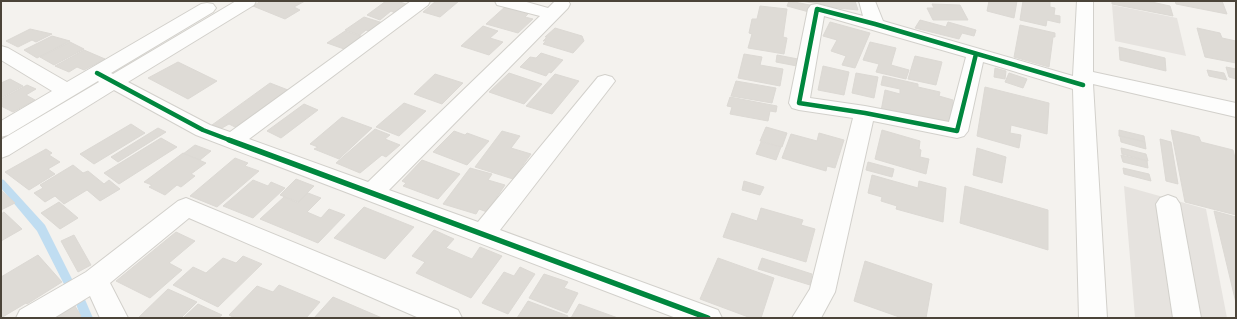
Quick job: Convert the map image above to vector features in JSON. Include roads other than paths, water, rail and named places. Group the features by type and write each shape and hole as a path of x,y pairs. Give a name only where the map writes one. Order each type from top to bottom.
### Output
{"street":[{"path":"1,150 219,1"},
{"path":"1,130 67,91 106,78 248,1"},
{"path":"232,141 422,1"},
{"path":"372,193 557,9 503,1"},
{"path":"867,1 875,24"},
{"path":"1085,1 1083,80 1093,318"},
{"path":"976,54 957,130 865,113 799,103 817,9 875,24 976,54 1083,80 1236,110"},
{"path":"1,52 67,91"},
{"path":"106,78 203,130 708,318"},
{"path":"482,234 605,81"},
{"path":"806,318 822,292 865,113"},
{"path":"1168,204 1187,318"},
{"path":"30,318 95,280 186,207 448,318"},
{"path":"95,280 114,318"}],"waterway":[{"path":"1,182 41,228 70,285"},
{"path":"79,298 87,318"}]}
